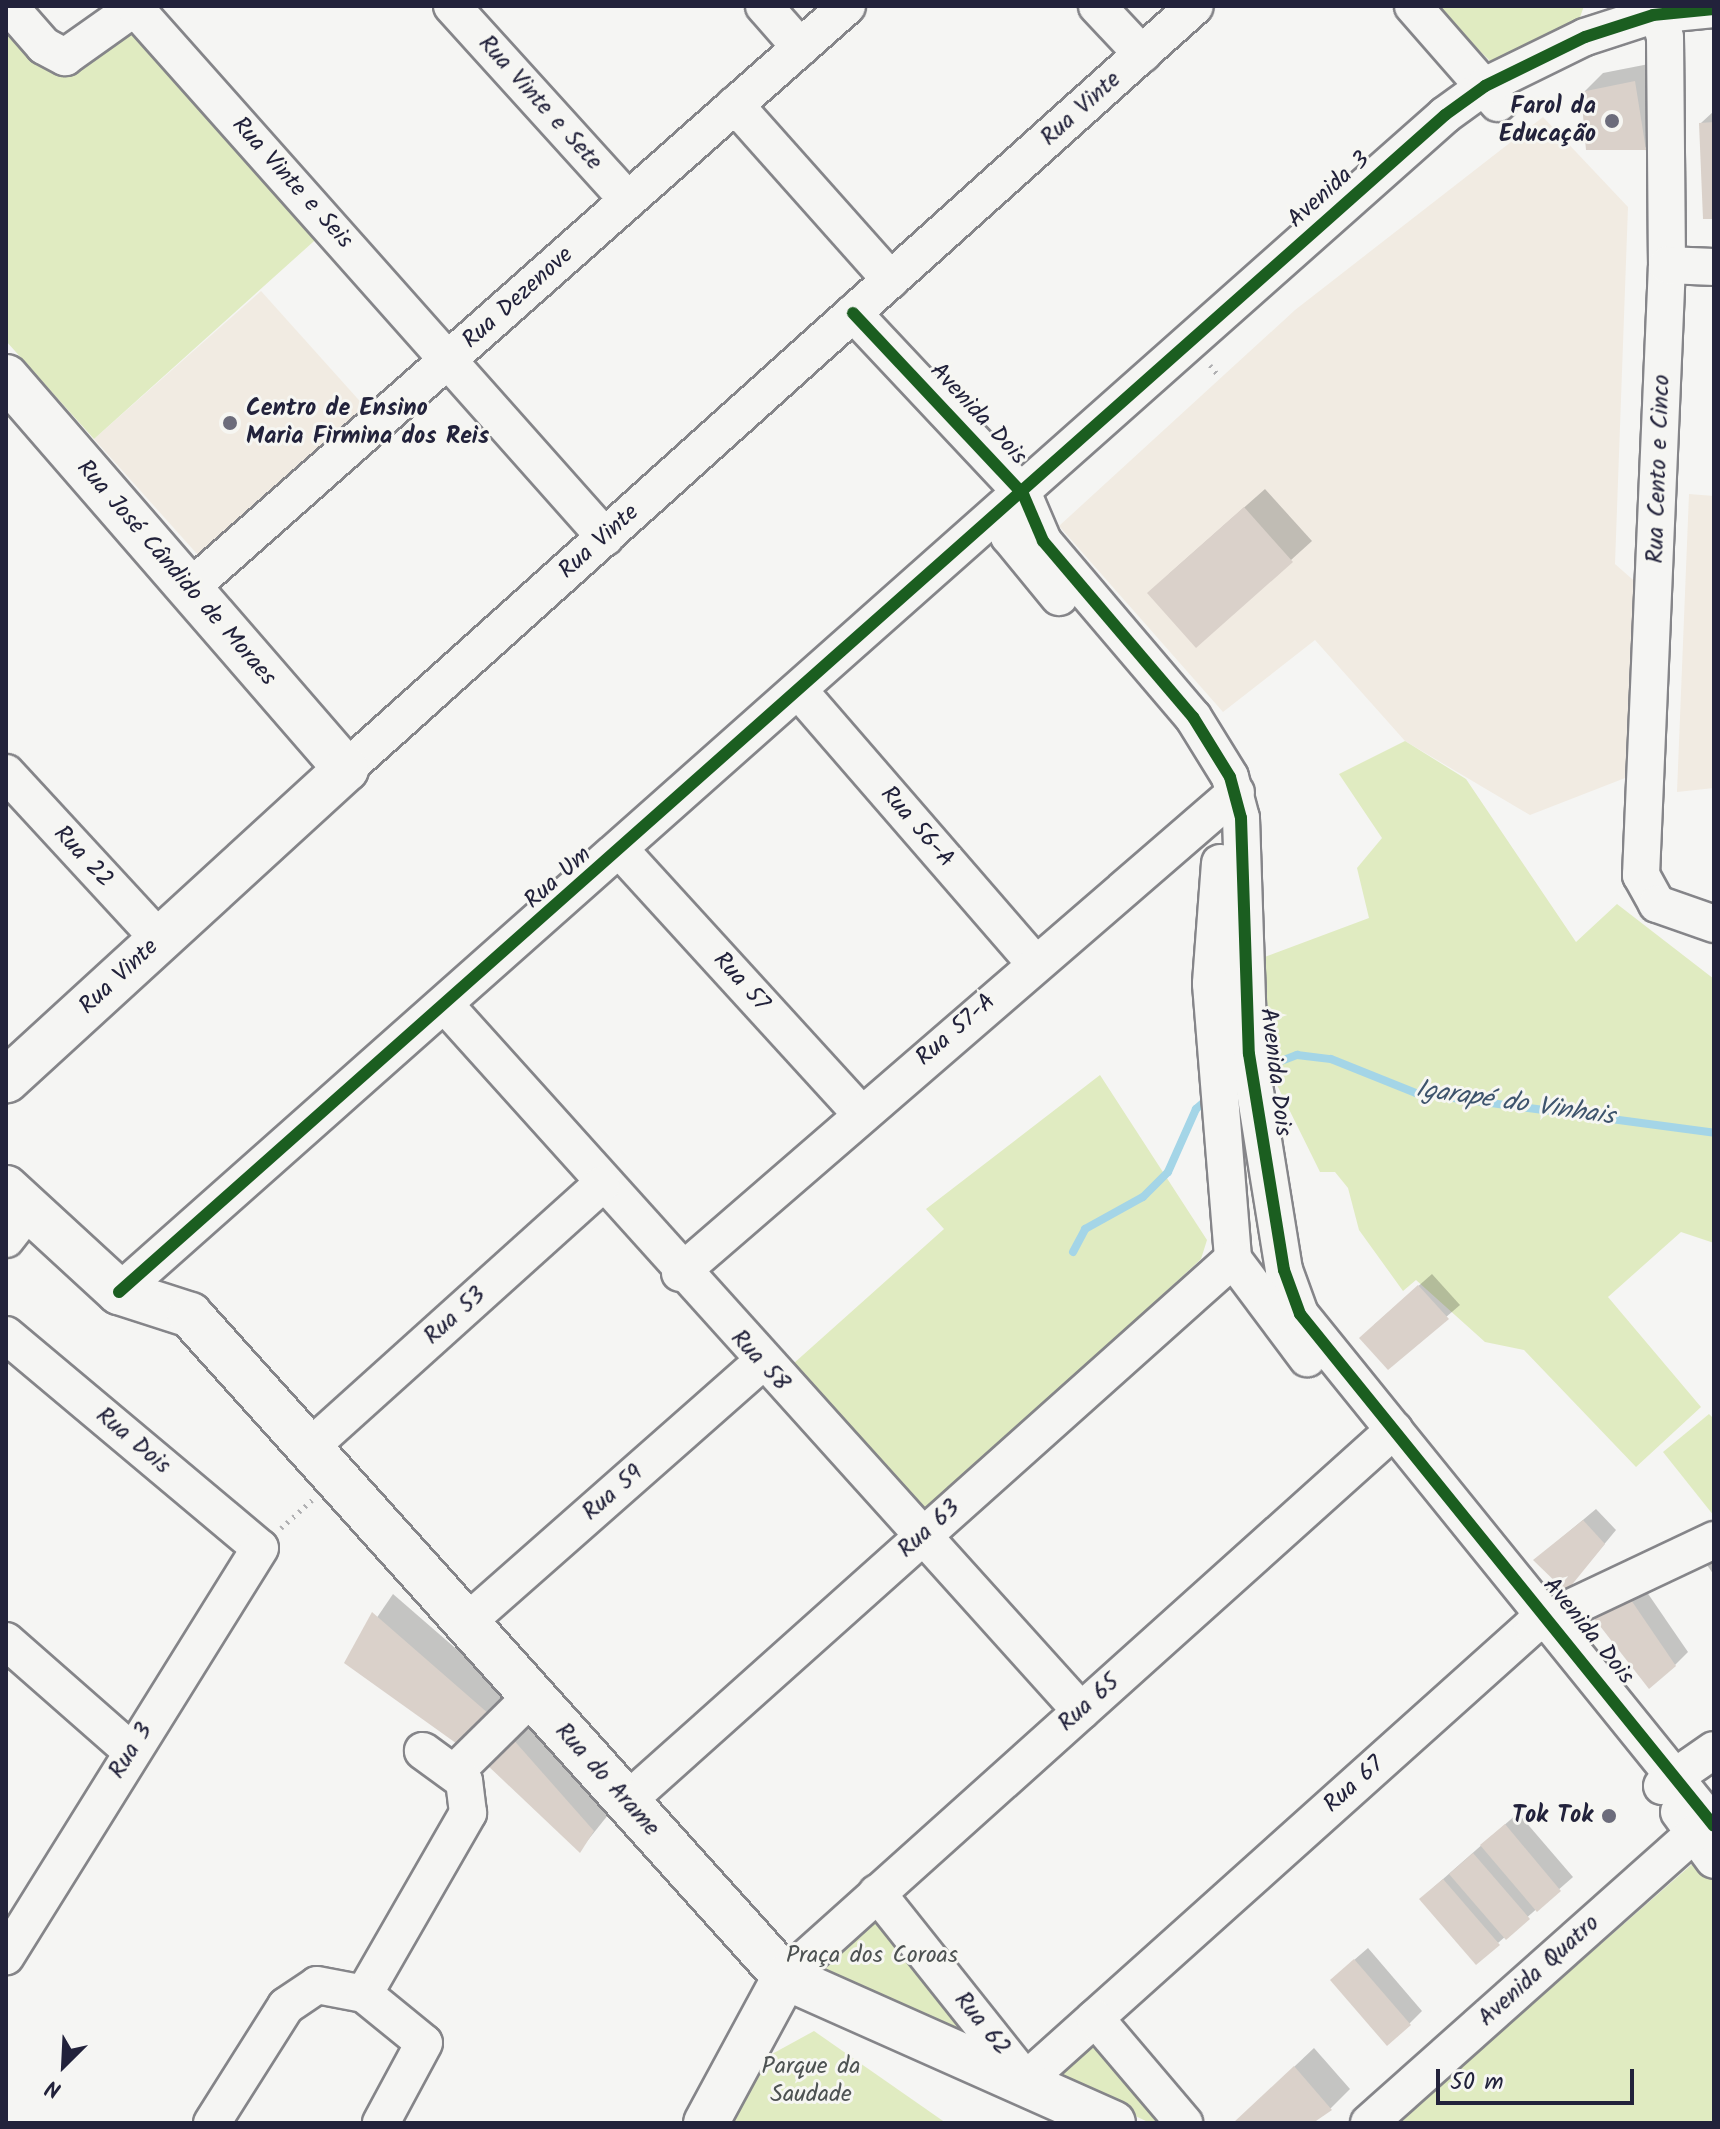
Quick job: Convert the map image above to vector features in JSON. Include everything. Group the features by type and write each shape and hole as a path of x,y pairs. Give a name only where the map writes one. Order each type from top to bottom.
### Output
{"main road":[{"name":"Rua José Cândido de Moraes","path":"6,377 346,769"},
{"name":"Rua Vinte","path":"6,1081 346,769"},
{"path":"14,1212 134,1280"},
{"name":"Rua do Arame","path":"134,1280 190,1315 785,1977 1026,2080 1113,2123"},
{"path":"706,2123 785,1977"}],"street":[{"path":"9,6 44,46 65,57 136,7"},
{"name":"Rua Vinte e Sete","path":"452,6 628,200"},
{"path":"764,6 800,47"},
{"name":"Rua Dezenove","path":"189,589 847,6"},
{"path":"1097,6 1142,54"},
{"name":"Rua Vinte","path":"346,769 1195,6"},
{"path":"1413,6 1491,94"},
{"name":"Rua Vinte e Seis","path":"136,7 450,358 605,537"},
{"name":"Avenida 3","path":"1025,503 1491,94 1592,33 1714,9"},
{"name":"Avenida 3","path":"1661,19 1714,28"},
{"name":"Rua Cento e Cinco","path":"1661,19 1667,265 1641,875 1650,897 1670,912 1714,924"},
{"path":"735,105 891,280"},
{"path":"1667,265 1714,267"},
{"name":"Avenida Dois","path":"853,313 1025,503 1007,530 1014,544 1179,734 1228,796 1232,1057 1220,1110 1233,1259 1257,1299 1386,1437 1670,1781 1708,1835"},
{"name":"Rua Um","path":"134,1280 800,692 1025,503"},
{"name":"Rua 56-A","path":"800,692 1034,962"},
{"name":"Rua 22","path":"6,773 160,940"},
{"name":"Rua 57-A","path":"680,1273 1228,796"},
{"name":"Rua 57","path":"621,851 861,1114"},
{"name":"Rua 58","path":"446,1006 761,1363 1081,1711"},
{"name":"Avenida Dois","path":"1232,1057 1256,1107 1293,1301 1386,1437"},
{"name":"Rua 53","path":"322,1463 601,1185"},
{"name":"Rua 63","path":"627,1801 1233,1259"},
{"name":"Rua Dois","path":"6,1335 260,1548"},
{"name":"Rua 59","path":"466,1623 761,1363"},
{"name":"Rua 65","path":"785,1977 1386,1437"},
{"name":"Rua 67","path":"1026,2080 1540,1622 1714,1540"},
{"name":"Rua 3","path":"6,1956 260,1548"},
{"path":"6,1641 131,1751"},
{"path":"456,1771 532,1696"},
{"path":"1670,1781 1714,1750"},
{"path":"364,1994 468,1813 469,1791 456,1771 423,1751"},
{"name":"Avenida Quatro","path":"1369,2123 1708,1835"},
{"name":"Rua 62","path":"877,1893 1026,2080"},
{"path":"212,2123 294,1997 317,1985 364,1994 424,2043 381,2123"},
{"path":"1095,2018 1184,2123"}],"path":[{"path":"260,1548 322,1463"}],"shaded area":[{"path":"1543,117 1628,207 1615,564 1640,586 1638,773 1530,815 1405,741 1315,640 1223,712 1059,526 1295,310"},
{"name":"Centro de Ensino Maria Firmina dos Reis","path":"261,291 366,408 198,555 94,439"},
{"path":"1689,494 1714,496 1714,788 1677,792"}],"green space":[{"path":"1434,6 1584,6 1579,20 1493,64"},
{"path":"6,20 62,71 82,70 135,23 323,233 94,439 6,341"},
{"path":"1405,741 1466,779 1576,942 1617,904 1714,979 1714,1243 1681,1232 1608,1297 1701,1407 1636,1467 1524,1350 1485,1342 1416,1280 1403,1291 1359,1230 1348,1188 1335,1172 1320,1172 1277,1085 1262,958 1369,918 1357,868 1382,838 1339,774"},
{"path":"1100,1075 1207,1240 1201,1259 931,1509 909,1507 784,1372 944,1229 926,1209"},
{"path":"1709,1414 1714,1419 1714,1516 1663,1452"},
{"path":"1707,1851 1714,1861 1714,2123 1397,2123"},
{"name":"Praça dos Coroas","path":"878,1905 984,2042 808,1966"},
{"name":"Parque da Saudade","path":"814,2031 946,2123 728,2123 772,2054"},
{"path":"1098,2036 1176,2123 1150,2123 1050,2075"}],"building":[{"name":"Farol da Educação","path":"1635,81 1646,150 1586,150 1581,92"},
{"path":"1714,122 1714,219 1703,219 1699,123"},
{"path":"1244,507 1293,562 1196,648 1147,593"},
{"path":"1418,1285 1449,1319 1388,1370 1359,1338"},
{"path":"1583,1520 1605,1544 1566,1592 1533,1560"},
{"path":"1629,1597 1676,1666 1649,1689 1593,1617"},
{"path":"372,1612 489,1714 460,1746 344,1663"},
{"path":"511,1737 594,1831 580,1853 485,1763"},
{"path":"1505,1824 1561,1891 1537,1912 1480,1845"},
{"path":"1473,1853 1530,1919 1506,1940 1449,1874"},
{"path":"1443,1879 1500,1945 1476,1965 1419,1899"},
{"path":"1354,1959 1411,2025 1387,2046 1330,1980"},
{"path":"1294,2066 1332,2110 1313,2123 1233,2123"}],"waterway":[{"name":"Igarapé do Vinhais","path":"1260,1069 1297,1055 1331,1059 1416,1093 1714,1133"},
{"name":"Igarapé do Vinhais","path":"1073,1252 1085,1229 1143,1197 1168,1172 1196,1109 1210,1097"}],"cycle path":[{"path":"119,1292 1445,115 1485,86 1585,37 1653,15 1714,9"},
{"path":"853,313 1023,494 1043,541 1193,717 1230,777 1241,818 1249,1054 1284,1270 1300,1314 1714,1826"}],"place":[{"name":"Farol da Educação","path":"1612,121"},
{"name":"Centro de Ensino Maria Firmina dos Reis","path":"230,423"},
{"name":"Tok Tok","path":"1609,1816"}]}
